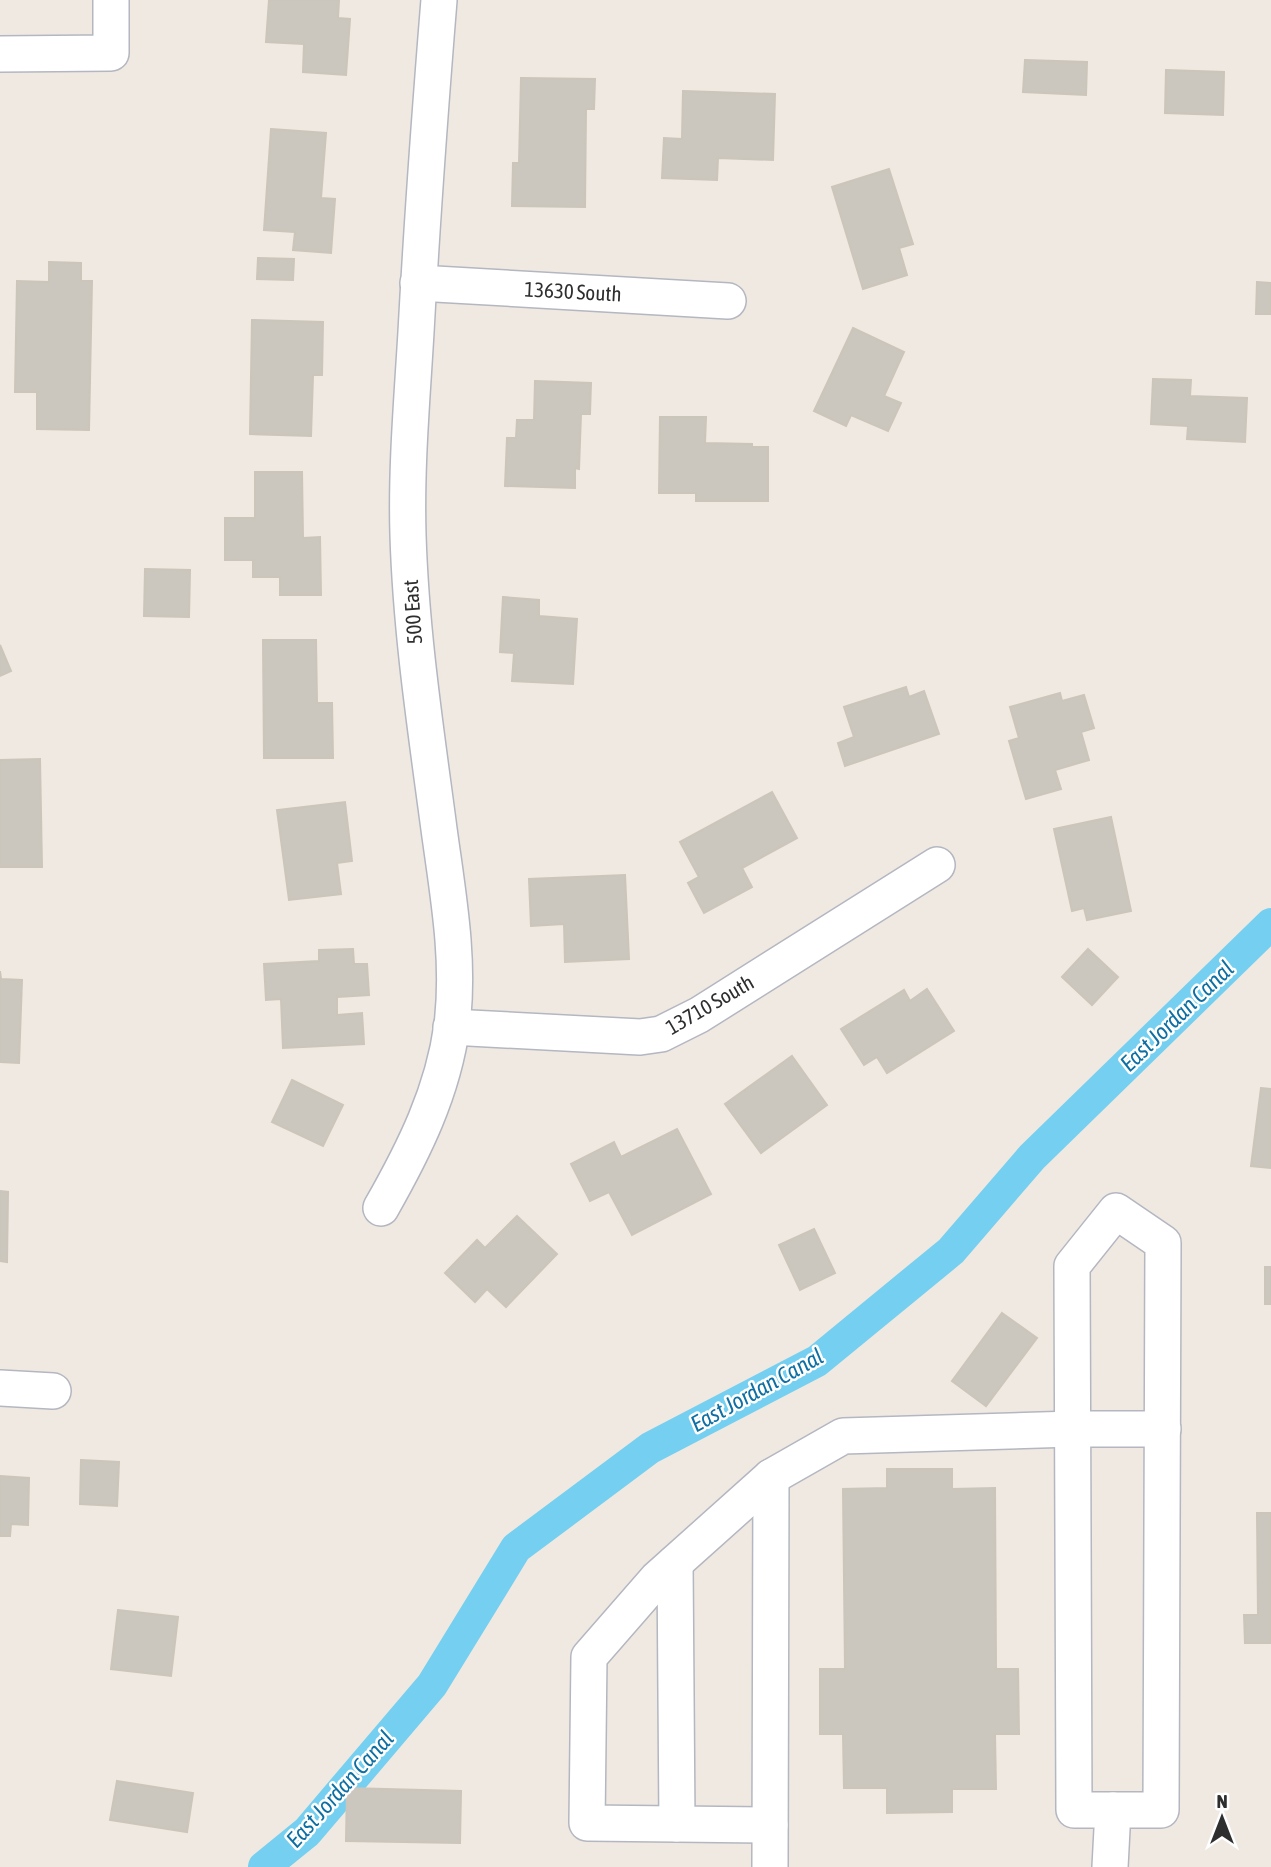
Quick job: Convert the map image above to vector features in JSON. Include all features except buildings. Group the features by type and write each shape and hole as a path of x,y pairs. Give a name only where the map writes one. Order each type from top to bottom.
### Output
{"street":[{"path":"0,54 111,53 111,0"},
{"name":"500 East","path":"381,1208 416,1144 439,1084 452,1027 456,974 455,948 417,661 411,597 408,471 418,283 439,0"},
{"name":"13630 South","path":"418,283 728,301"},
{"name":"13710 South","path":"452,1027 620,1037 661,1034 699,1016 937,866"},
{"path":"1116,1211 1163,1243 1161,1810 1073,1810 1073,1429 1072,1266 1116,1211"},
{"path":"0,1388 52,1391"},
{"path":"770,1825 587,1823 589,1657 657,1580 771,1477 843,1436 1163,1429"},
{"path":"770,1867 771,1477"},
{"path":"675,1563 677,1824"},
{"path":"1110,1867 1113,1810"}],"waterway":[{"name":"East Jordan Canal","path":"264,1867 307,1832 432,1685 516,1548 650,1448 817,1361 951,1251 1032,1157 1271,924"}]}
